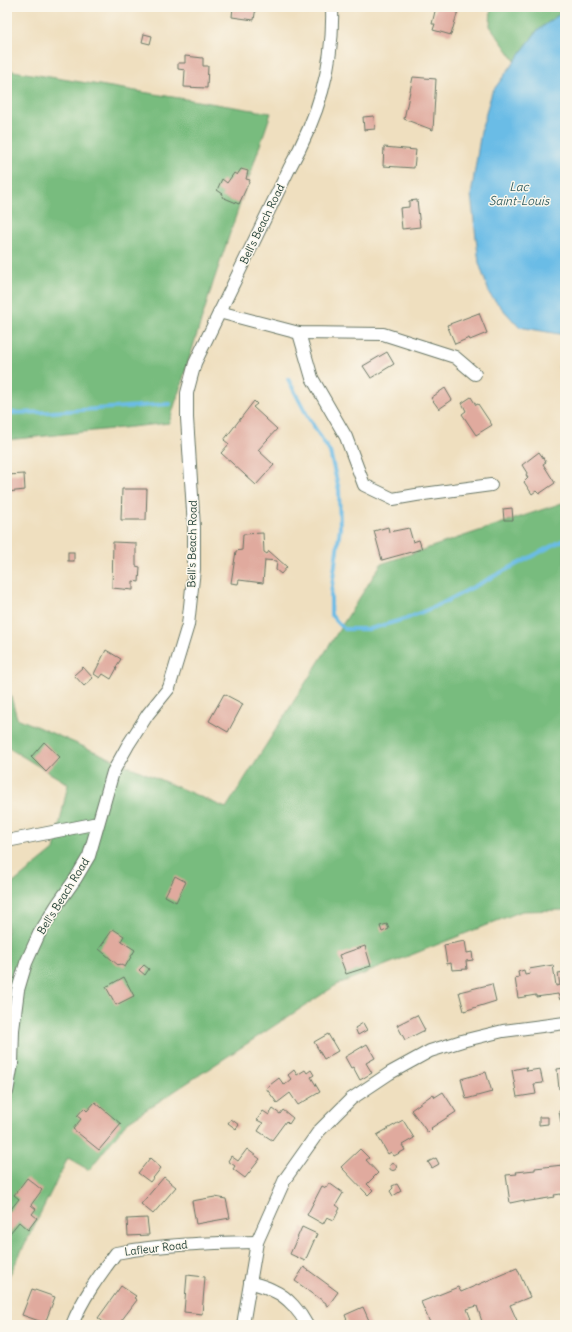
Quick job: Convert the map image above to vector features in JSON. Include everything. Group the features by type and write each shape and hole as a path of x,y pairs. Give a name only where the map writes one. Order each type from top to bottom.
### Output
{"street":[{"name":"Bell's Beach Road","path":"7,1092 12,1064 13,1030 18,990 26,963 39,934 89,856 113,772 148,714 169,688 188,625 194,569 194,527 187,418 187,393 195,363 316,114 328,70 332,7"},
{"path":"219,312 299,333 383,334 455,357 475,374"},
{"path":"299,333 312,378 346,437 364,485 393,499 491,485"},
{"path":"7,841 98,823"},
{"path":"243,1325 257,1242 285,1179 319,1130 351,1099 390,1073 430,1051 503,1031 565,1023"},
{"name":"Lafleur Road","path":"72,1325 78,1311 95,1283 116,1253 136,1249 185,1244 257,1242"},
{"path":"250,1282 275,1291 288,1301 302,1316 307,1325"}],"green space":[{"path":"491,7 565,7 565,14 561,13 537,31 515,61 490,26"},
{"path":"7,70 271,113 214,280 169,423 7,440"},
{"path":"565,502 565,910 522,911 338,984 126,1123 89,1170 68,1158 7,1280 7,888 54,850 68,784 7,747 7,683 17,718 226,808 381,564"}],"water":[{"name":"Lac Saint-Louis","path":"561,13 565,14 565,335 519,327 490,295 479,263 471,195 481,131 492,92 537,31"},
{"path":"565,357 565,396 559,366"}],"building":[{"path":"233,7 256,7 254,20 232,17"},
{"path":"436,7 459,7 451,35 433,30 435,24 432,24"},
{"path":"144,34 152,36 150,44 142,42"},
{"path":"185,56 203,58 203,66 208,66 207,88 184,87 185,70 178,69 178,63 185,63"},
{"path":"413,77 436,79 433,130 404,119"},
{"path":"374,116 375,129 364,130 363,117"},
{"path":"384,147 416,150 414,168 383,166"},
{"path":"241,169 248,171 246,179 250,180 239,204 222,197 223,194 217,190 222,179 227,183 234,173 237,175"},
{"path":"417,200 420,227 402,229 400,208 409,207 409,201"},
{"path":"479,313 487,333 455,344 447,325"},
{"path":"387,352 394,364 371,378 363,366"},
{"path":"445,388 452,400 439,409 431,398"},
{"path":"471,397 476,405 478,404 492,425 476,435 462,414 466,411 462,403"},
{"path":"254,401 257,404 253,407 277,429 258,450 274,465 256,485 221,453 229,444 224,440"},
{"path":"539,452 546,462 543,464 555,483 539,494 536,491 532,494 524,482 528,478 522,465"},
{"path":"24,474 25,490 7,492 7,475"},
{"path":"122,489 147,489 146,520 121,520"},
{"path":"512,508 513,520 504,520 503,509"},
{"path":"388,527 389,532 409,528 413,542 419,540 422,549 382,560 374,531"},
{"path":"263,533 264,552 267,554 269,551 287,567 281,574 276,570 277,561 265,560 263,583 239,580 238,584 231,583 236,551 242,550 243,534"},
{"path":"113,542 136,543 136,566 140,567 139,582 133,581 133,590 112,588"},
{"path":"68,552 74,552 74,561 68,561"},
{"path":"106,650 121,659 111,679 103,674 100,678 94,674"},
{"path":"83,667 93,678 84,686 74,675"},
{"path":"224,694 243,704 228,732 209,721"},
{"path":"44,742 60,757 46,772 31,757"},
{"path":"175,876 186,882 176,902 165,896"},
{"path":"387,924 389,929 382,932 380,926"},
{"path":"113,929 124,936 121,941 135,950 125,967 119,964 118,965 99,949"},
{"path":"465,941 467,953 472,952 473,960 466,961 467,969 452,970 451,963 447,964 444,945"},
{"path":"365,946 371,966 346,974 339,955"},
{"path":"144,965 149,969 145,975 139,970"},
{"path":"553,965 556,986 560,985 558,973 565,972 565,999 560,1000 558,994 518,998 515,978 519,977 518,972 524,970 525,975 530,974 529,969"},
{"path":"124,977 134,996 116,1005 106,987"},
{"path":"492,984 496,1001 464,1011 459,992"},
{"path":"417,1015 425,1030 405,1040 397,1025"},
{"path":"363,1023 367,1030 358,1035 355,1028"},
{"path":"328,1034 338,1051 324,1059 314,1042"},
{"path":"367,1044 375,1058 366,1063 372,1073 360,1080 353,1067 351,1068 345,1057"},
{"path":"526,1067 527,1071 540,1069 543,1083 534,1084 536,1094 517,1097 512,1070"},
{"path":"565,1068 565,1088 559,1089 557,1069"},
{"path":"294,1070 297,1075 305,1070 307,1073 311,1070 314,1075 311,1077 320,1092 298,1105 290,1093 277,1103 266,1088 279,1078 284,1085 291,1079 288,1075"},
{"path":"486,1072 492,1092 466,1099 461,1079"},
{"path":"443,1092 456,1112 431,1128 432,1129 428,1133 411,1110 433,1094 435,1097"},
{"path":"95,1102 121,1124 99,1150 73,1129 81,1119 77,1116 84,1108 87,1111"},
{"path":"273,1109 280,1114 283,1110 293,1118 289,1124 286,1121 272,1140 258,1131 263,1123 257,1120 263,1111 269,1115"},
{"path":"565,1110 565,1123 561,1123 559,1111"},
{"path":"539,1117 548,1117 548,1124 539,1125"},
{"path":"231,1119 239,1125 236,1129 228,1123"},
{"path":"403,1120 414,1138 402,1145 405,1150 394,1156 391,1152 388,1154 377,1135"},
{"path":"247,1149 260,1159 245,1178 233,1169 235,1166 228,1161 231,1156 238,1161"},
{"path":"360,1149 369,1158 366,1160 378,1173 367,1184 373,1190 368,1195 341,1167"},
{"path":"150,1158 161,1168 150,1182 138,1173"},
{"path":"436,1158 439,1164 432,1168 428,1162"},
{"path":"393,1163 396,1164 396,1170 393,1171 390,1170 389,1167 390,1164"},
{"path":"563,1165 565,1195 554,1195 555,1197 510,1203 506,1175 517,1174 516,1172 535,1170 535,1168"},
{"path":"164,1177 176,1187 153,1214 141,1204"},
{"path":"27,1178 42,1190 31,1205 36,1209 32,1214 37,1218 28,1230 19,1222 10,1233 7,1230 7,1214 19,1199 14,1195"},
{"path":"329,1183 343,1193 336,1205 340,1208 334,1220 327,1217 323,1224 307,1215 322,1186 326,1188"},
{"path":"397,1184 401,1191 393,1196 390,1191 393,1188 392,1186"},
{"path":"215,1197 226,1199 230,1218 196,1224 192,1201"},
{"path":"147,1218 149,1235 128,1236 127,1219"},
{"path":"302,1227 317,1234 305,1261 290,1254"},
{"path":"304,1267 338,1292 328,1306 295,1281"},
{"path":"517,1268 530,1297 510,1305 519,1325 483,1325 477,1306 467,1309 471,1319 455,1325 431,1325 421,1302 458,1287 461,1292"},
{"path":"187,1275 205,1277 202,1314 184,1312"},
{"path":"121,1286 136,1296 134,1298 137,1300 118,1325 108,1325 98,1318"},
{"path":"32,1289 55,1297 45,1323 22,1315"},
{"path":"363,1307 371,1325 349,1325 345,1315"},
{"path":"175,1323 189,1324 189,1325 175,1325"}],"waterway":[{"path":"288,379 308,417 330,452 339,490 340,528 331,593 331,615 344,629 370,629 408,618 441,604 565,539"},
{"path":"7,413 52,412 170,404"}]}
